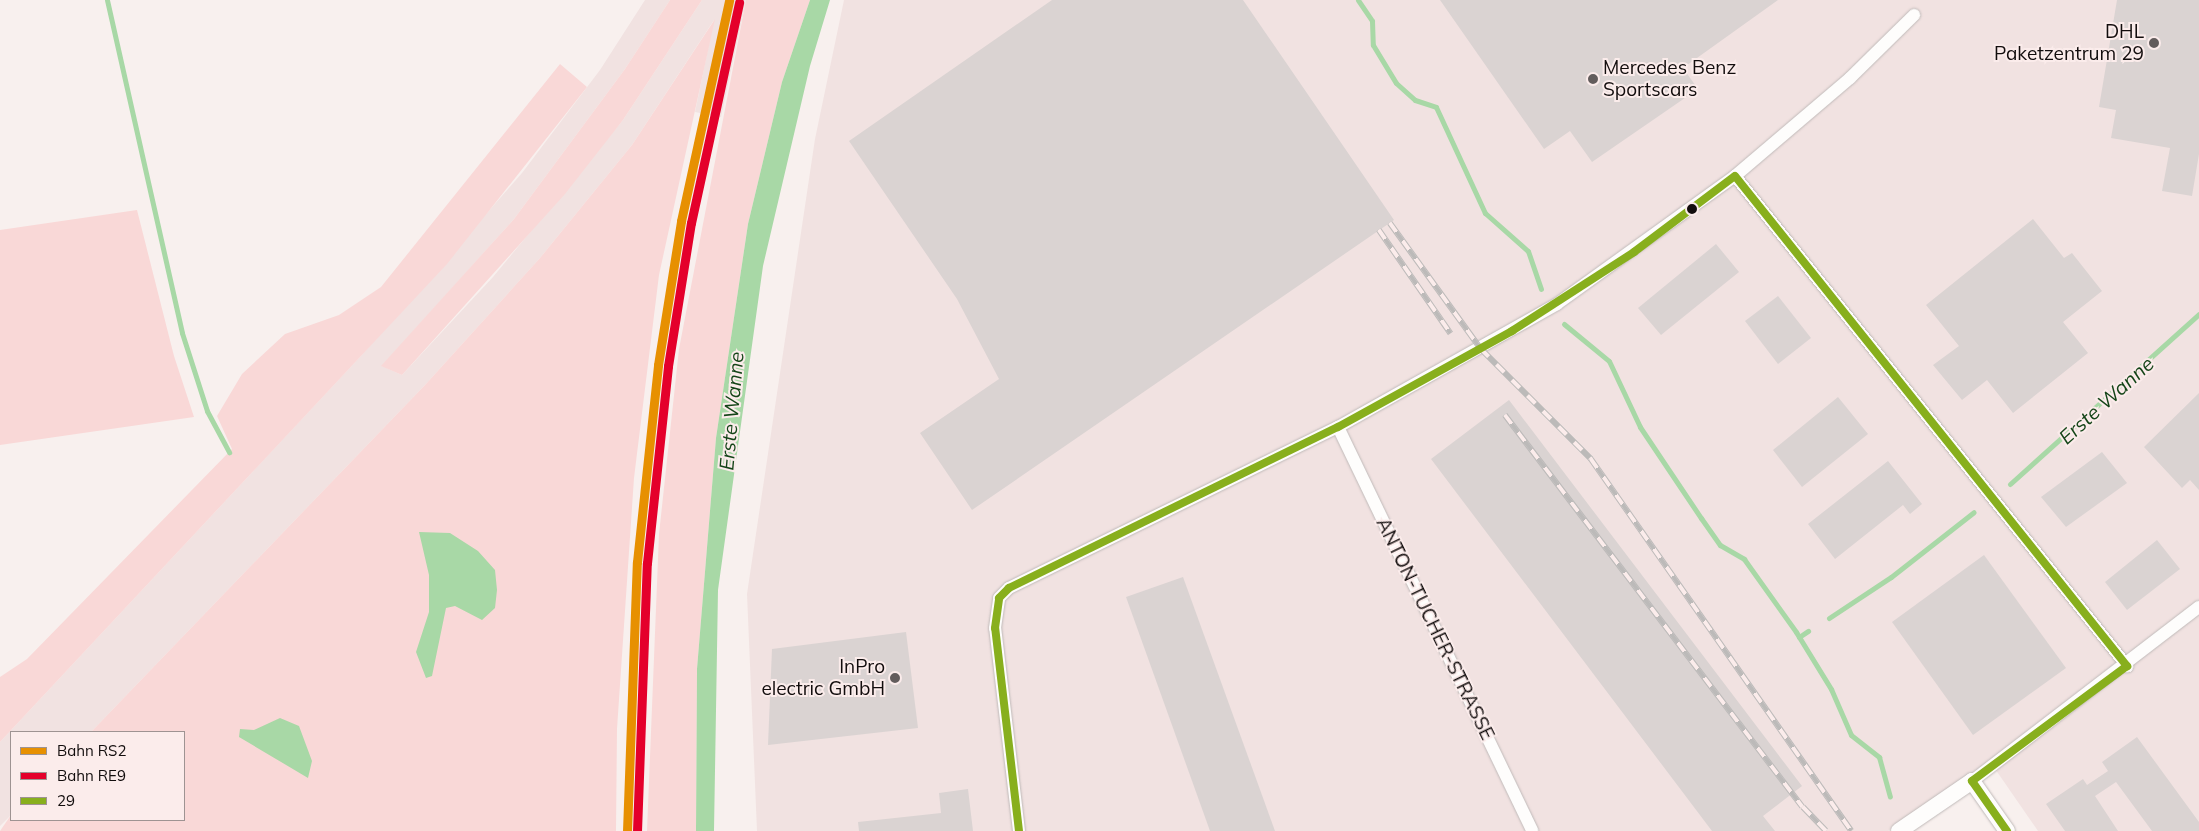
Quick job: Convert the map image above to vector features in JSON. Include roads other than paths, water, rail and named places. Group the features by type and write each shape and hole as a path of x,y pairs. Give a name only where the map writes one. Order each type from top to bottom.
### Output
{"street":[{"path":"1019,831 995,613 999,598 1021,580 1338,427 1557,304 1735,176 1850,78 1914,15"},
{"path":"1735,176 2126,666"},
{"name":"ANTON-TUCHER-STRASSE","path":"1338,427 1532,831"},
{"path":"1899,831 1972,781 2126,666 2199,607"},
{"path":"1972,781 2007,831"}],"water":[{"path":"810,0 830,0 810,66 763,266 718,590 714,831 696,831 697,669 716,438 748,224 782,82"},
{"path":"419,532 450,533 478,551 495,570 497,590 495,608 482,620 455,606 446,608 432,676 426,678 416,652 429,612 429,575"},
{"path":"280,718 299,726 312,761 308,778 239,737 240,729 254,730"}],"waterway":[{"path":"107,0 182,333 207,411 229,452"},
{"path":"1358,0 1372,21 1373,45 1396,83 1415,100 1436,107 1485,213 1528,251 1541,289"},
{"name":"Erste Wanne","path":"2010,484 2199,314"},
{"path":"1564,324 1609,361 1640,427 1701,518 1720,545 1744,559 1796,632 1831,689 1851,735 1879,757 1890,797"},
{"name":"Erste Wanne","path":"1829,618 1891,577 1974,512"},
{"name":"Erste Wanne","path":"1799,637 1808,631"}],"railway":[{"path":"1390,223 1481,349 1591,459 1851,831"},
{"path":"1379,230 1451,334"},
{"path":"1505,415 1803,807 1826,831"}],"rail line":[{"name":"RS2","path":"627,831 637,562 658,365 681,221 729,0"},
{"name":"RE9","path":"637,831 647,563 668,366 691,223 739,2"}],"place":[{"name":"DHL Paketzentrum 29","path":"2154,43"},
{"name":"Mercedes Benz Sportscars","path":"1593,79"},
{"name":"InPro electric GmbH","path":"895,678"}]}
